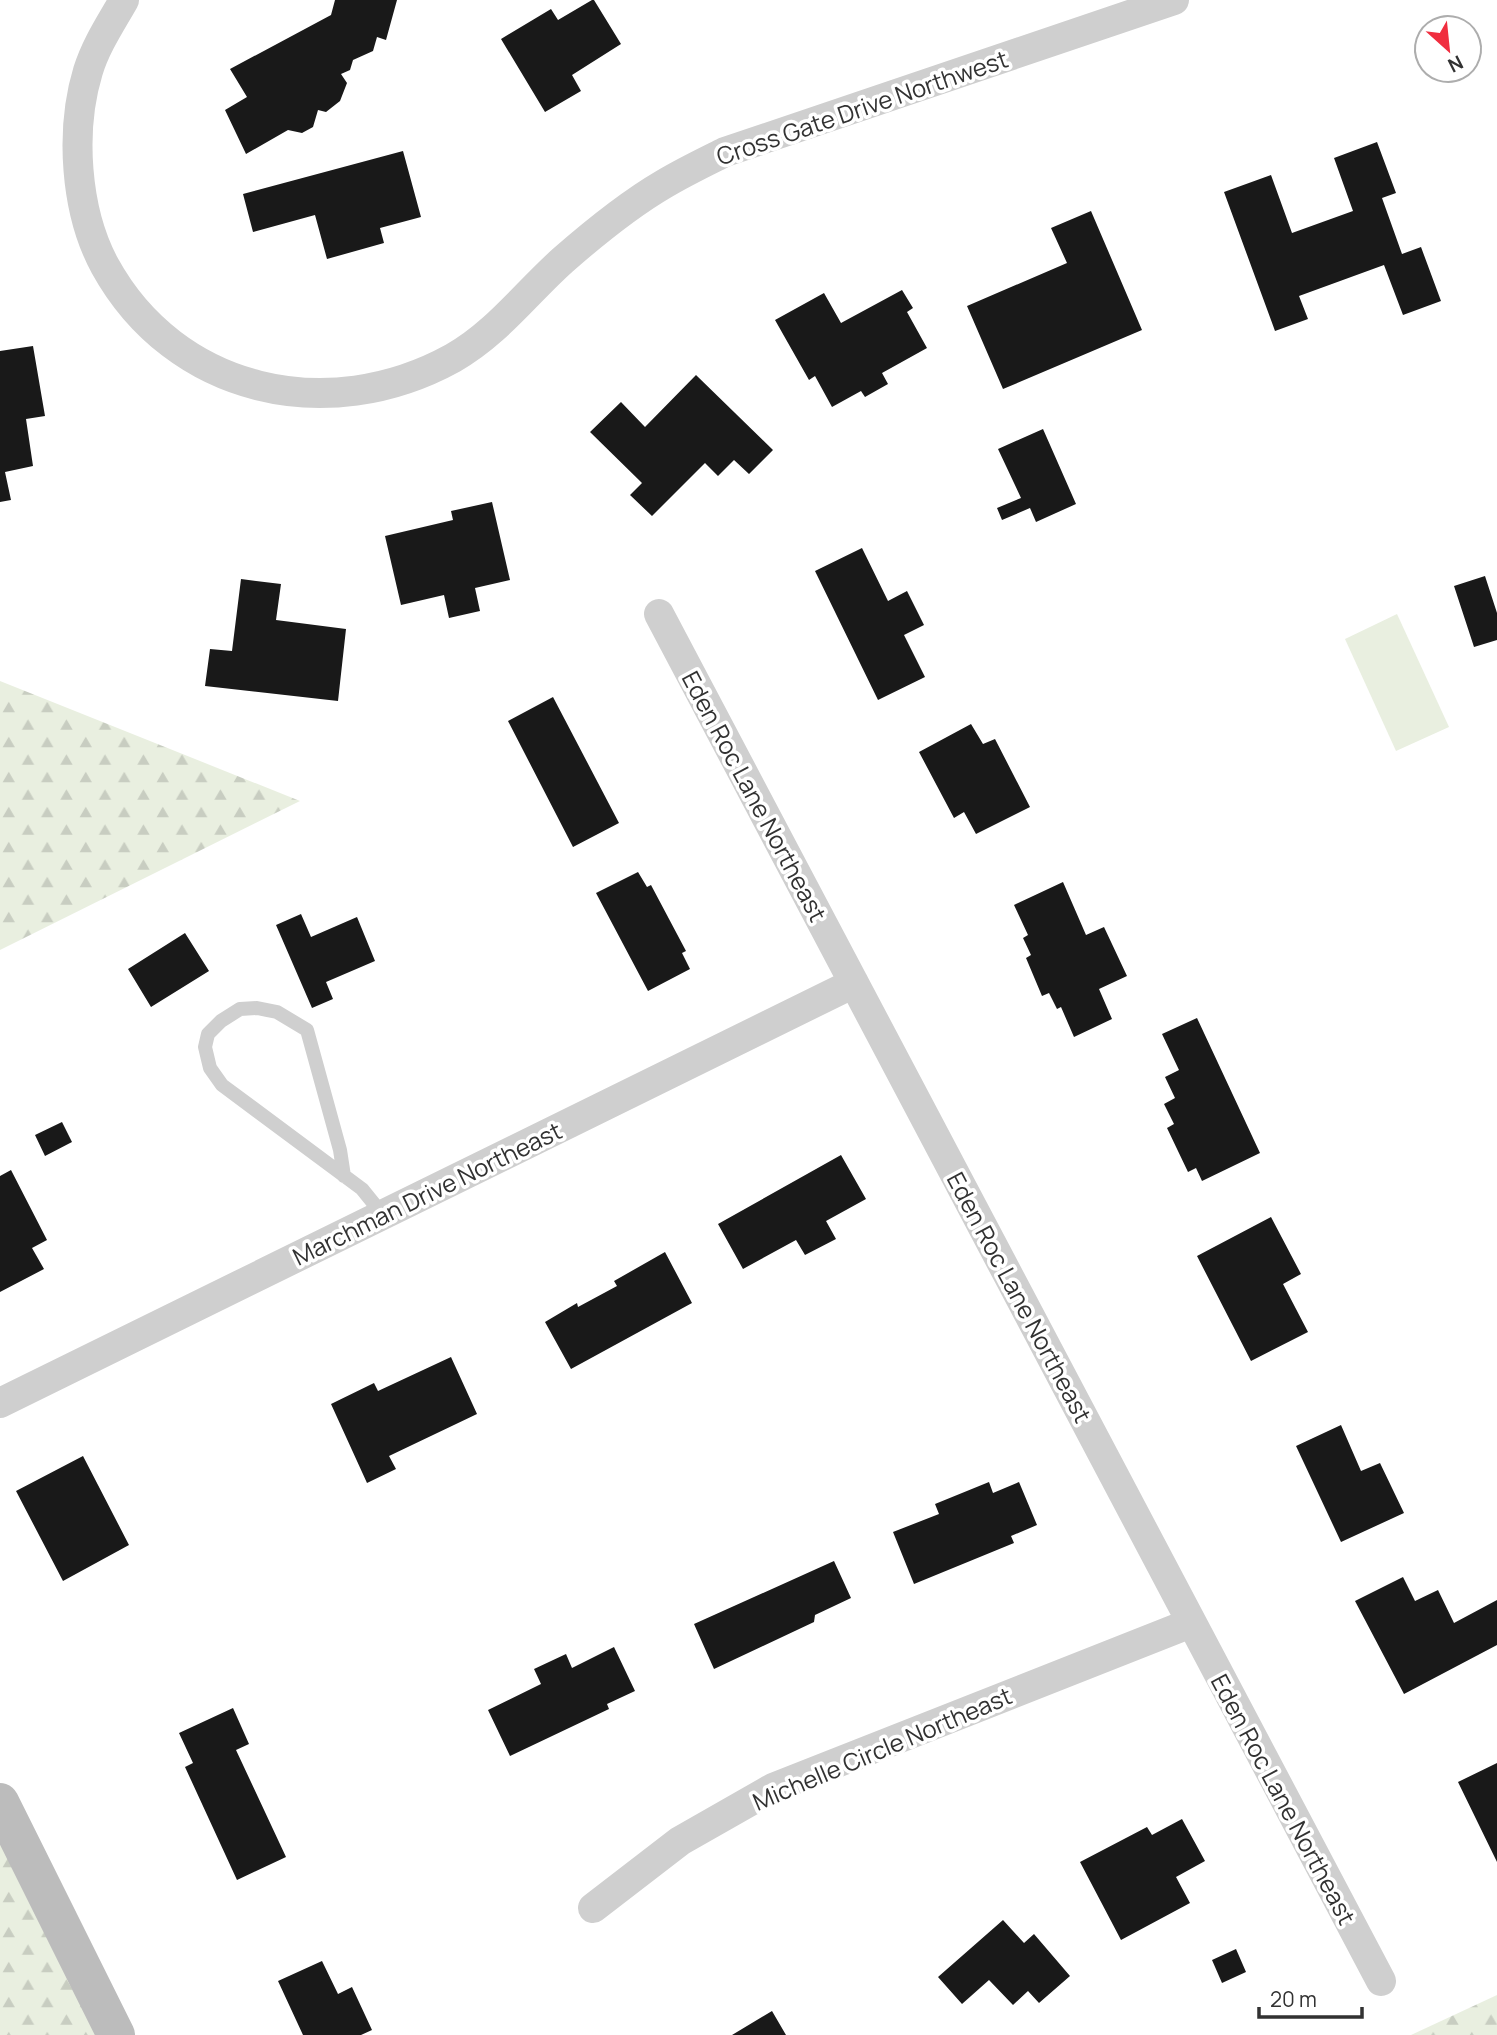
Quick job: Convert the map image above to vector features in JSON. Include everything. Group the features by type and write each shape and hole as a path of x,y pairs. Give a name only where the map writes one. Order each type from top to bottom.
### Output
{"street":[{"name":"Cross Gate Drive Northwest","path":"124,0 102,37 89,70 79,110 78,182 88,226 103,263 122,295 149,326 215,372 253,386 289,392 327,393 374,388 399,381 454,358 500,324 562,262 615,217 664,184 725,152 1174,0"},
{"name":"Eden Roc Lane Northeast","path":"659,614 1381,1981"},
{"name":"Marchman Drive Northeast","path":"0,1403 854,982"},
{"name":"Michelle Circle Northeast","path":"593,1908 680,1841 774,1788 1191,1623"},
{"path":"0,1802 116,2035"}],"lane":[{"path":"344,1176 340,1150 307,1030 277,1012 257,1008 240,1009 221,1021 208,1034 205,1047 210,1068 222,1085 344,1176 362,1189 383,1214"}],"green space":[{"path":"1397,614 1449,727 1396,751 1345,639"},
{"path":"0,681 300,801 0,950"},
{"path":"0,1832 99,2035 0,2035"},
{"path":"1497,1995 1497,2035 1411,2035"}],"building":[{"path":"335,0 397,0 386,40 377,37 373,51 353,60 350,70 341,74 347,83 340,101 326,112 318,110 313,127 302,133 288,130 246,154 225,110 247,97 230,69 331,15"},
{"path":"592,0 621,44 572,75 581,91 545,112 501,39 551,9 558,20"},
{"path":"1377,142 1396,193 1382,198 1402,254 1421,247 1441,301 1403,315 1384,265 1299,296 1308,319 1275,331 1224,192 1271,175 1292,233 1353,211 1334,158"},
{"path":"403,151 421,217 380,228 384,243 327,259 315,215 253,232 243,194"},
{"path":"1091,211 1142,330 1003,389 967,306 1067,263 1051,228"},
{"path":"902,290 913,308 907,312 927,348 882,373 888,384 865,397 861,391 832,407 815,376 809,380 775,320 824,293 841,323"},
{"path":"33,346 45,416 26,419 33,466 5,472 11,500 0,502 0,351"},
{"path":"696,375 773,450 749,474 734,460 718,476 705,463 652,516 630,495 642,483 590,432 621,402 645,427"},
{"path":"1043,429 1076,504 1036,522 1030,508 1002,520 997,508 1021,498 998,449"},
{"path":"492,502 510,580 475,588 480,611 449,618 444,595 401,605 385,536 453,520 451,511"},
{"path":"862,548 888,601 907,591 924,625 904,635 925,677 878,700 815,571"},
{"path":"1485,576 1497,613 1497,640 1474,647 1454,586"},
{"path":"241,579 281,584 276,620 346,629 338,701 205,686 210,649 232,651"},
{"path":"553,697 619,823 573,847 508,721"},
{"path":"971,724 983,744 995,739 1030,807 976,834 964,812 954,818 919,752"},
{"path":"638,872 647,887 651,885 686,951 682,953 690,969 648,991 596,893"},
{"path":"1063,882 1086,935 1104,927 1127,976 1099,989 1112,1019 1074,1037 1061,1007 1057,1009 1049,993 1042,996 1026,958 1031,955 1023,938 1028,935 1014,905"},
{"path":"301,914 311,937 357,917 375,961 326,982 333,999 312,1008 276,925"},
{"path":"185,933 209,971 151,1007 128,969"},
{"path":"1197,1018 1260,1153 1202,1181 1196,1168 1188,1172 1167,1128 1174,1124 1164,1104 1175,1098 1165,1077 1179,1070 1162,1034"},
{"path":"62,1122 72,1142 45,1156 35,1135"},
{"path":"841,1155 866,1199 826,1221 836,1239 805,1255 796,1240 743,1269 718,1224"},
{"path":"11,1170 47,1240 32,1248 44,1269 0,1292 0,1176"},
{"path":"1271,1217 1301,1274 1283,1284 1308,1332 1251,1361 1197,1256"},
{"path":"665,1252 692,1303 571,1369 545,1322 577,1303 578,1307 617,1286 614,1281"},
{"path":"451,1357 477,1414 389,1456 396,1469 367,1483 331,1404 374,1383 378,1391"},
{"path":"1341,1425 1361,1471 1380,1463 1404,1513 1341,1542 1296,1446"},
{"path":"83,1456 129,1545 63,1581 16,1491"},
{"path":"989,1482 993,1493 1019,1482 1037,1525 1011,1536 1014,1543 914,1584 893,1532 939,1514 935,1504"},
{"path":"834,1561 851,1598 815,1615 814,1622 714,1669 694,1624"},
{"path":"1403,1577 1415,1601 1438,1590 1454,1623 1497,1600 1497,1645 1404,1694 1355,1601"},
{"path":"614,1647 635,1691 607,1704 609,1709 510,1756 488,1710 541,1684 534,1669 566,1654 572,1668"},
{"path":"233,1708 249,1744 236,1750 286,1857 237,1880 185,1767 193,1763 179,1733"},
{"path":"1497,1763 1497,1862 1458,1782"},
{"path":"1182,1819 1205,1861 1176,1877 1190,1903 1121,1940 1080,1862 1147,1827 1152,1835"},
{"path":"1003,1920 1024,1943 1034,1934 1070,1976 1039,2003 1028,1991 1013,2005 989,1980 962,2004 938,1977"},
{"path":"1236,1949 1246,1972 1222,1983 1212,1960"},
{"path":"322,1961 338,1994 352,1987 372,2030 361,2035 303,2035 278,1981"},
{"path":"772,2011 786,2035 732,2035"}]}
